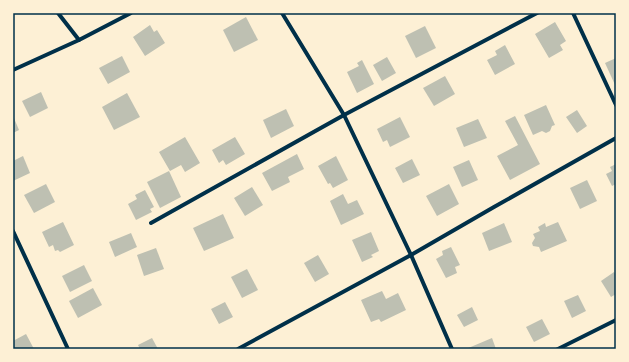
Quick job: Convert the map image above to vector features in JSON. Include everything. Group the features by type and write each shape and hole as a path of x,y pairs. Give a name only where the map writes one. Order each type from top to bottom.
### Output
{"street":[{"path":"58,13 79,40"},
{"path":"13,70 79,40 131,13"},
{"path":"282,13 344,115 411,255 452,349"},
{"path":"151,223 344,115 537,13"},
{"path":"573,13 616,105"},
{"path":"238,349 411,255 616,138"},
{"path":"13,231 68,349"},
{"path":"558,349 616,320"}],"building":[{"path":"246,17 258,40 234,52 223,30"},
{"path":"555,22 566,41 560,45 563,50 549,58 535,34"},
{"path":"150,25 154,32 157,30 165,43 145,56 133,37"},
{"path":"425,26 436,48 416,58 405,36"},
{"path":"505,45 515,64 495,75 487,60 497,55 495,51"},
{"path":"122,56 130,72 108,84 99,68"},
{"path":"387,57 396,73 382,81 373,65"},
{"path":"616,58 616,87 605,63"},
{"path":"362,60 374,84 357,93 347,72 359,66 357,63"},
{"path":"445,76 455,94 434,106 423,88"},
{"path":"41,92 48,108 30,117 22,101"},
{"path":"127,93 140,117 114,130 102,107"},
{"path":"546,105 555,125 552,126 550,131 546,133 542,131 533,135 524,115"},
{"path":"286,109 294,126 271,138 263,120"},
{"path":"577,110 587,126 577,133 566,117"},
{"path":"13,116 19,130 13,133"},
{"path":"515,116 540,164 510,180 497,156 518,145 505,121"},
{"path":"400,117 410,137 390,147 387,140 383,142 377,129"},
{"path":"478,119 487,138 464,147 456,128"},
{"path":"185,137 200,163 185,172 181,165 170,171 159,152"},
{"path":"235,137 245,154 226,165 223,160 219,163 212,150"},
{"path":"297,154 304,169 288,177 290,182 272,191 262,173"},
{"path":"23,156 30,173 13,181 13,161"},
{"path":"336,156 348,180 333,188 330,183 328,184 318,166"},
{"path":"412,159 420,175 403,183 395,168"},
{"path":"469,160 478,180 462,187 453,167"},
{"path":"616,164 616,184 612,186 606,174 612,171 610,167"},
{"path":"169,171 181,197 160,208 147,182"},
{"path":"587,180 597,201 580,209 570,188"},
{"path":"46,184 55,202 34,213 24,195"},
{"path":"449,184 459,204 437,216 426,196"},
{"path":"252,187 263,205 245,216 234,198"},
{"path":"145,190 154,207 150,209 152,212 136,220 128,204 137,199 135,195"},
{"path":"343,194 348,204 357,200 364,214 341,225 330,201"},
{"path":"223,214 234,238 204,251 193,228"},
{"path":"63,222 74,245 60,252 58,250 55,251 53,245 49,247 42,232"},
{"path":"558,222 567,241 541,252 539,247 533,246 532,243 535,238 533,234 540,231 538,227 545,223 546,227"},
{"path":"504,223 512,242 489,251 482,233"},
{"path":"371,232 379,251 371,255 373,257 362,262 352,240"},
{"path":"131,233 137,247 115,257 109,242"},
{"path":"451,247 460,265 455,267 457,273 446,278 436,259 443,255 442,251"},
{"path":"156,248 164,269 144,276 137,255"},
{"path":"318,255 329,274 315,282 304,263"},
{"path":"84,265 92,281 70,292 62,276"},
{"path":"247,269 258,290 242,298 231,277"},
{"path":"614,272 616,275 616,294 611,297 601,281"},
{"path":"93,288 102,305 78,318 69,301"},
{"path":"382,291 386,299 398,293 406,310 381,322 379,319 371,322 361,300"},
{"path":"578,295 586,311 572,318 564,301"},
{"path":"225,302 233,317 219,324 211,309"},
{"path":"472,307 478,320 464,327 457,315"},
{"path":"542,319 550,334 534,342 526,327"},
{"path":"26,334 34,349 13,349 13,341"},
{"path":"152,338 158,349 140,349 138,345"},
{"path":"492,338 496,349 466,349"}]}
